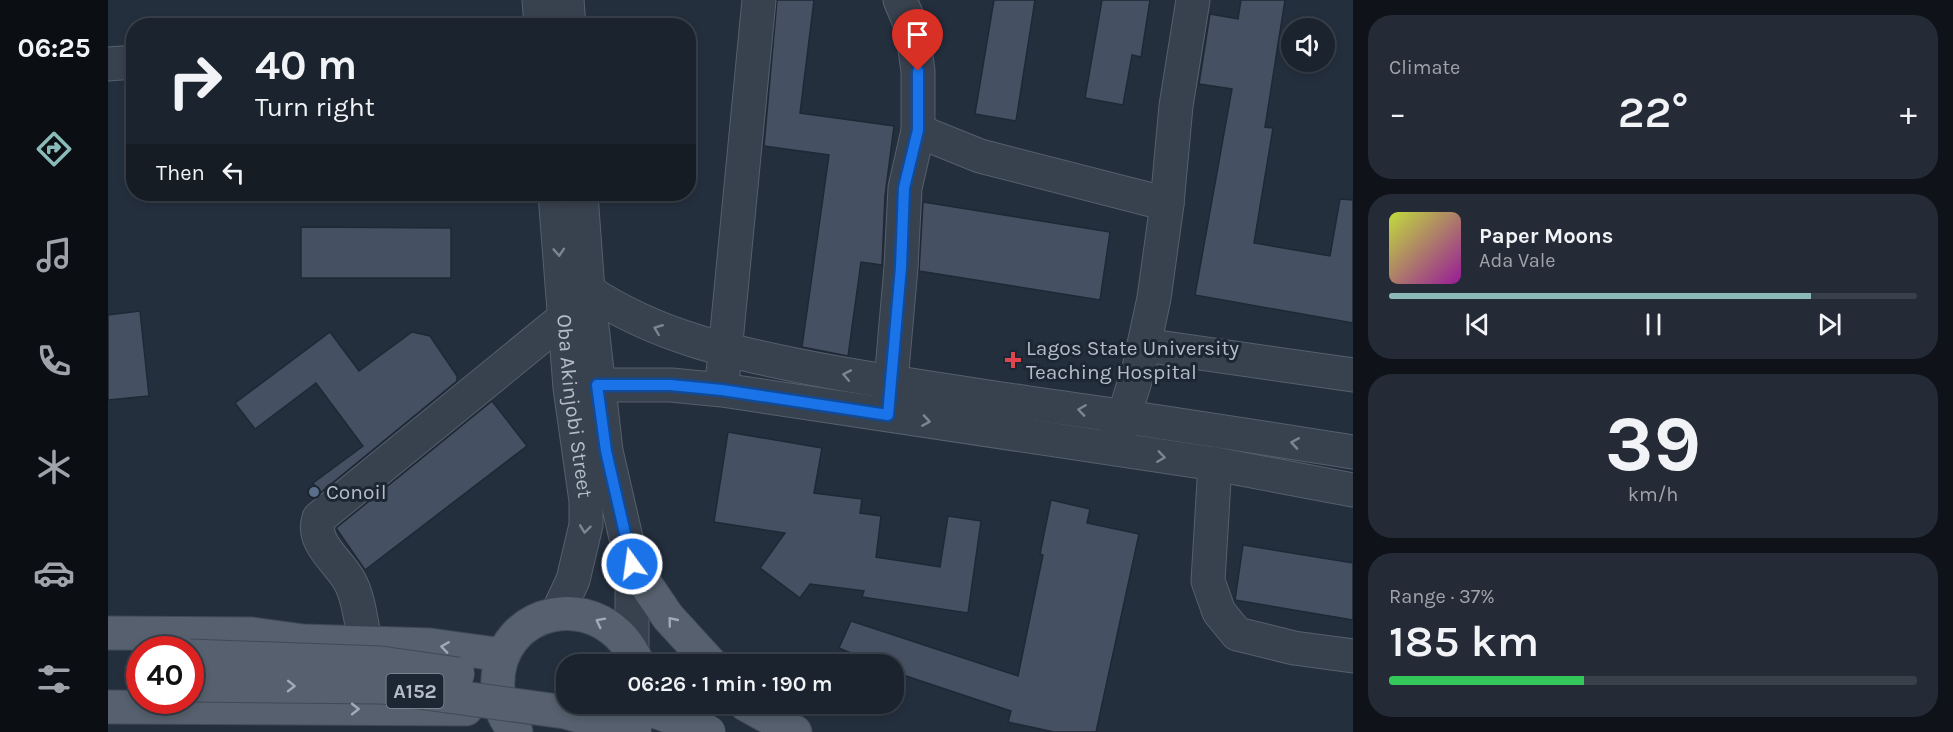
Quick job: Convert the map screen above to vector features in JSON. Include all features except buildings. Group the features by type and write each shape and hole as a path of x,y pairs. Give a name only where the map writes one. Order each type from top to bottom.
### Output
{"main road":[{"path":"632,564 668,616 702,654"},
{"path":"108,707 278,708 504,723 498,678 503,655 516,635 535,621 557,614 579,614 600,620 619,633 632,654"},
{"path":"108,633 252,634 303,641 365,641 430,645 503,655"},
{"path":"213,633 241,648 245,659 243,674 216,707"},
{"path":"108,652 126,653"},
{"name":"A152","path":"204,657 381,663 556,688"},
{"path":"108,685 126,685"},
{"name":"A152","path":"204,685 382,687 565,712 635,732"},
{"path":"278,708 317,732"},
{"path":"623,732 633,714"},
{"path":"663,714 709,732"},
{"path":"765,714 795,732"}],"street":[{"path":"539,0 540,18"},
{"path":"567,0 568,18"},
{"path":"722,390 759,0"},
{"path":"889,399 901,267 904,188 918,130 918,71 912,28 900,0"},
{"path":"1113,450 1144,345 1154,298 1167,204 1176,106 1194,0"},
{"path":"108,64 126,63"},
{"path":"918,130 980,156 1167,204"},
{"name":"Oba Akinjobi Street","path":"556,201 570,388 586,501 586,525 573,580 557,614"},
{"path":"582,201 597,385 606,451 632,564 635,654"},
{"path":"588,291 617,310 651,326 725,351 889,399 1113,450 1215,464 1353,490"},
{"path":"365,641 351,583 320,540 317,532 319,518 564,318"},
{"path":"1144,345 1353,375"},
{"path":"597,385 670,385 1124,416 1353,452"},
{"path":"1215,464 1208,581 1219,612 1237,634 1294,648 1353,656"}],"place":[{"name":"Lagos State University Teaching Hospital","path":"1013,360"},
{"name":"Conoil","path":"314,492"}],"route":[{"path":"632,564 606,451 597,385 670,385 722,390 888,415 901,267 904,188 918,130 918,71"}]}
